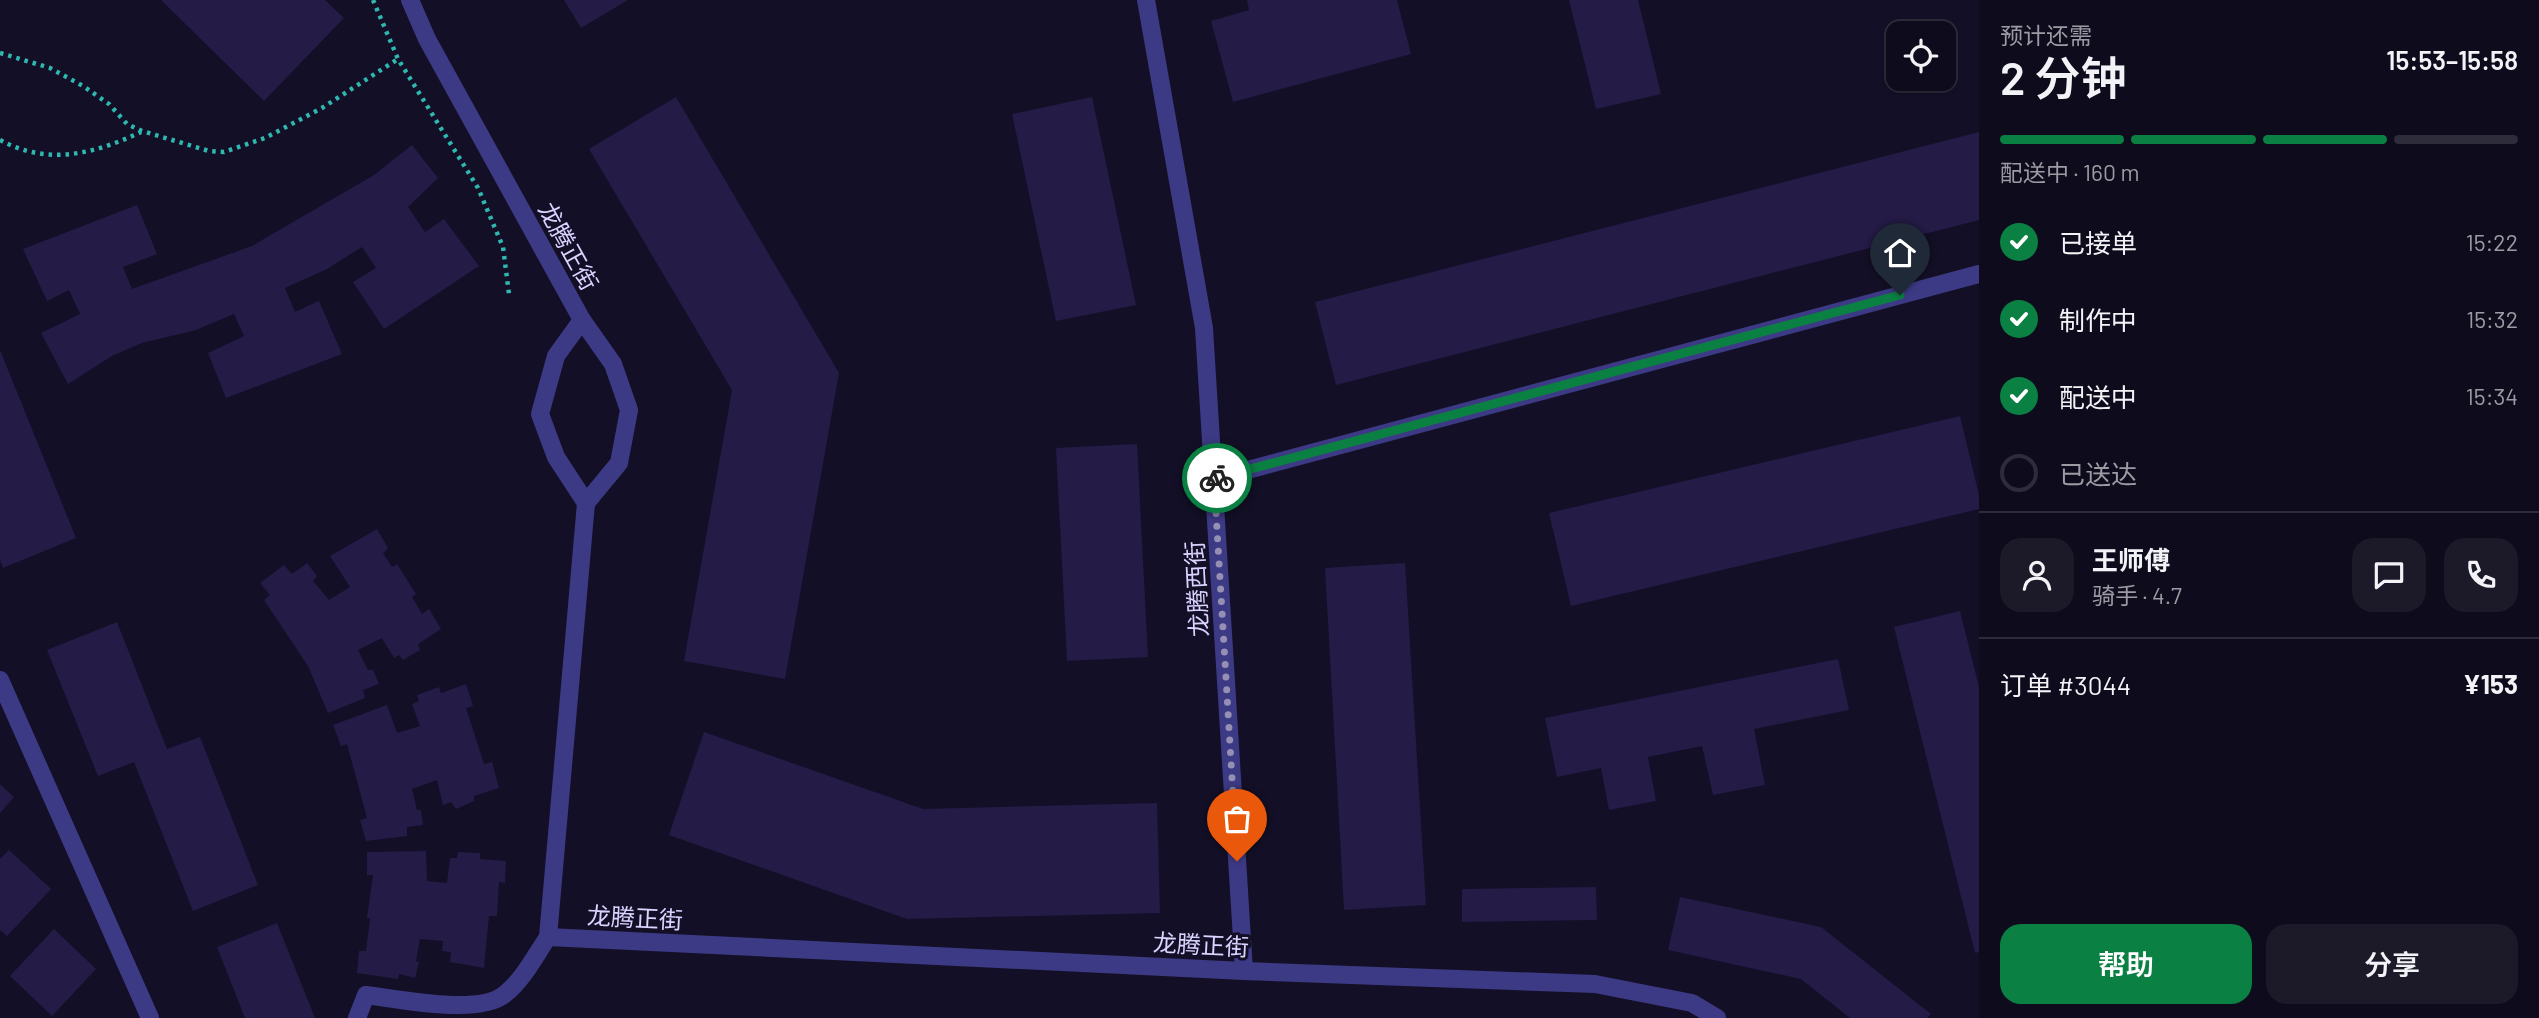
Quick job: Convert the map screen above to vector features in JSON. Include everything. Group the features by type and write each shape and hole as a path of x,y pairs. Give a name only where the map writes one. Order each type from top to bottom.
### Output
{"street":[{"name":"龙腾正街","path":"410,0 426,39 582,320 556,356 540,414 555,457 586,503 548,937 1244,971 1595,984 1692,1003 1717,1018"},
{"name":"龙腾西街","path":"1146,0 1204,328 1244,971"},
{"path":"1214,479 1979,274"},
{"path":"582,320 613,364 629,410 619,463 586,503"},
{"path":"0,680 150,1018"},
{"path":"357,1018 366,995 449,1005 478,1004 504,995 548,937"}],"path":[{"path":"373,0 398,59 478,188 503,247 509,294"},
{"path":"0,53 50,68 83,86 109,104 127,124 142,131 224,152 265,138 322,107 398,59"},
{"path":"0,140 18,149 61,156 91,152 142,131"}],"building":[{"path":"161,0 325,0 344,18 264,101"},
{"path":"564,0 628,0 581,28"},
{"path":"1247,0 1397,0 1411,54 1233,102 1211,21 1249,10"},
{"path":"1569,0 1638,0 1661,94 1596,109"},
{"path":"676,97 839,373 785,679 684,661 732,390 589,149"},
{"path":"1092,97 1136,305 1056,321 1012,114"},
{"path":"1979,132 1979,220 1336,385 1315,302"},
{"path":"412,145 438,178 408,207 425,232 444,219 479,266 384,329 353,282 376,268 362,247 327,269 285,288 295,312 319,301 342,354 226,398 208,353 244,336 234,314 196,330 142,343 112,356 68,384 41,333 80,314 69,290 47,301 23,249 137,205 157,254 123,267 132,289 252,246 374,175"},
{"path":"0,350 76,538 3,568 0,560"},
{"path":"1960,416 1979,495 1979,509 1571,606 1549,513"},
{"path":"1137,444 1148,657 1067,661 1056,448"},
{"path":"377,529 388,548 383,553 392,567 397,564 416,594 412,597 422,614 429,609 441,629 418,644 420,650 403,660 399,655 394,658 382,638 358,650 368,670 373,670 379,684 363,690 365,698 328,713 308,666 264,600 270,595 260,583 284,565 292,574 307,563 317,576 313,581 329,600 350,587 330,556"},
{"path":"1405,563 1426,905 1344,910 1325,568"},
{"path":"1960,611 1979,687 1979,952 1975,953 1894,627"},
{"path":"117,622 167,749 200,737 258,885 193,911 134,762 98,776 47,650"},
{"path":"1838,659 1849,710 1754,729 1765,785 1713,795 1702,746 1648,757 1656,801 1609,810 1601,768 1557,777 1545,718"},
{"path":"466,684 473,706 466,708 484,764 492,762 499,788 474,796 474,801 456,809 451,802 443,805 437,780 412,789 417,810 421,810 423,825 407,827 407,836 366,841 360,820 367,818 347,744 341,746 333,725 387,705 397,733 420,726 412,704 419,701 417,695 439,687 441,693"},
{"path":"704,732 923,809 1157,803 1160,913 907,919 669,835"},
{"path":"0,784 14,797 0,813"},
{"path":"9,850 51,889 7,936 0,930 0,859"},
{"path":"426,851 427,881 447,883 450,858 457,858 458,852 480,853 480,859 506,861 505,883 499,882 497,916 489,916 484,968 450,962 451,952 442,951 443,941 420,939 415,978 399,974 398,979 357,973 359,951 366,951 370,918 367,918 373,875 367,875 367,852"},
{"path":"1596,887 1597,920 1462,922 1462,889"},
{"path":"1680,897 1821,927 1931,1014 1927,1018 1850,1018 1801,979 1668,950"},
{"path":"277,923 315,1018 245,1018 217,947"},
{"path":"54,929 96,969 52,1016 10,976"}],"way so far":[{"path":"1217,478 1214,479 1237,861"}],"route":[{"path":"1217,478 1900,295"}]}
